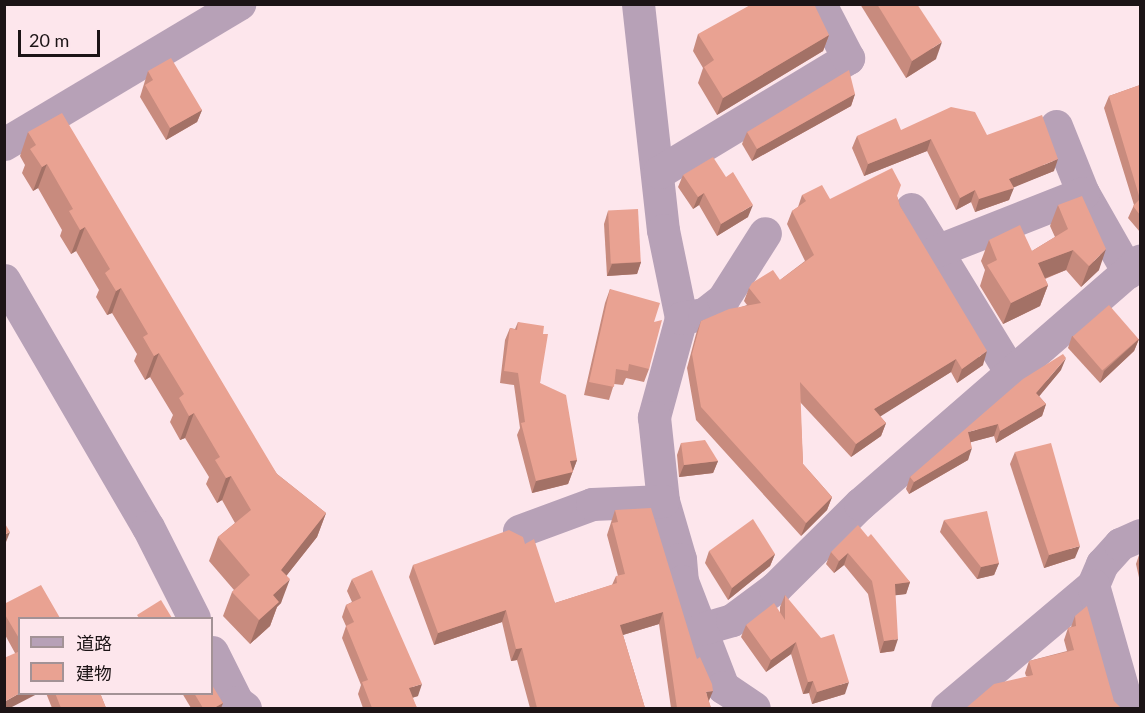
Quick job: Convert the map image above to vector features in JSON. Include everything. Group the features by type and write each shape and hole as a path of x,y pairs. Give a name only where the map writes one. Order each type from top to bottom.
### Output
{"street":[{"path":"4,144 239,4"},
{"path":"638,4 659,172 663,230 681,318 654,417 663,501 680,559 682,581 723,687 754,708"},
{"path":"659,172 848,58 820,4"},
{"path":"701,628 732,620 775,588 861,504 1010,372 1134,267 1083,193 1056,126"},
{"path":"936,251 1083,193"},
{"path":"911,208 1010,372"},
{"path":"681,318 704,314 723,298 765,233"},
{"path":"4,280 148,527 193,617"},
{"path":"519,531 592,504 663,501"},
{"path":"946,708 1093,585 1102,564 1120,544 1140,535"},
{"path":"1093,585 1128,708"},
{"path":"213,655 232,706"}],"building":[{"path":"752,4 814,4 829,35 723,98 704,67 714,60 698,34"},
{"path":"877,4 917,4 942,42 912,61"},
{"path":"171,58 202,110 170,128 145,85 153,80 148,71"},
{"path":"849,70 855,94 757,149 747,132"},
{"path":"1140,85 1140,199 1109,96"},
{"path":"951,107 975,112 987,135 1042,115 1058,159 1009,179 1014,188 979,199 975,190 960,198 931,139 868,164 857,136 896,118 901,130"},
{"path":"62,113 277,474 326,513 281,570 290,579 273,595 279,602 259,620 232,592 250,575 218,537 251,510 231,476 226,478 215,460 220,457 194,413 189,416 179,398 184,394 159,353 154,356 143,337 148,334 121,288 116,291 105,273 110,269 85,227 80,230 69,211 73,209 47,164 42,167 30,149 36,145 28,132"},
{"path":"713,157 726,177 733,172 753,205 721,224 704,193 698,197 683,175"},
{"path":"892,168 901,185 897,196 900,206 987,351 962,369 956,359 874,409 886,423 856,444 800,382 803,464 832,497 806,523 701,407 692,354 701,321 729,309 761,303 749,288 752,283 773,270 780,280 814,255 792,211 806,201 802,195 822,185 830,199"},
{"path":"1082,196 1106,249 1089,266 1073,250 1038,263 1048,285 1011,303 987,265 997,260 989,240 1020,225 1032,251 1068,229 1058,205"},
{"path":"1140,199 1140,215 1133,206"},
{"path":"638,209 641,262 611,263 608,211"},
{"path":"610,289 660,303 654,322 662,320 649,369 629,364 628,371 616,369 614,387 589,382"},
{"path":"1109,305 1139,339 1102,370 1073,336"},
{"path":"518,322 544,326 543,334 548,334 540,383 566,395 577,460 570,461 573,472 536,481 521,423 525,422 518,373 504,371 510,328 517,330"},
{"path":"1063,354 1066,358 1036,393 1046,404 1000,431 998,424 968,432 972,448 914,482 910,477 1023,379"},
{"path":"705,440 718,461 684,465 681,443"},
{"path":"1051,443 1080,546 1049,555 1015,452"},
{"path":"651,508 697,659 700,657 712,684 713,691 706,692 711,708 677,708 663,612 620,625 645,708 537,708 522,648 516,649 506,610 438,633 413,565 509,530 523,537 525,544 534,539 555,603 617,583 616,576 625,574 612,523 618,522 615,510"},
{"path":"987,511 999,563 981,567 944,520"},
{"path":"753,519 775,554 732,588 709,551"},
{"path":"4,522 10,532 4,535"},
{"path":"858,525 868,537 871,534 910,582 895,584 898,639 884,641 872,581 848,553 839,561 831,552"},
{"path":"372,570 422,684 409,688 417,708 372,708 362,682 368,680 346,626 354,622 346,605 361,598 352,579"},
{"path":"41,585 59,617 18,617 18,637 4,613 4,604"},
{"path":"785,595 821,638 834,634 849,682 817,692 813,681 808,682 796,642 771,660 746,625 774,603 785,620"},
{"path":"161,600 171,617 138,617 137,615"},
{"path":"1087,606 1114,701 1121,708 966,708 994,684 1033,675 1029,661 1074,650 1068,628 1076,626 1075,616"},
{"path":"18,652 18,694 4,702 4,658"},
{"path":"213,687 223,703 214,708 203,708 195,695 213,695"},
{"path":"56,695 101,695 106,708 61,708"}]}
